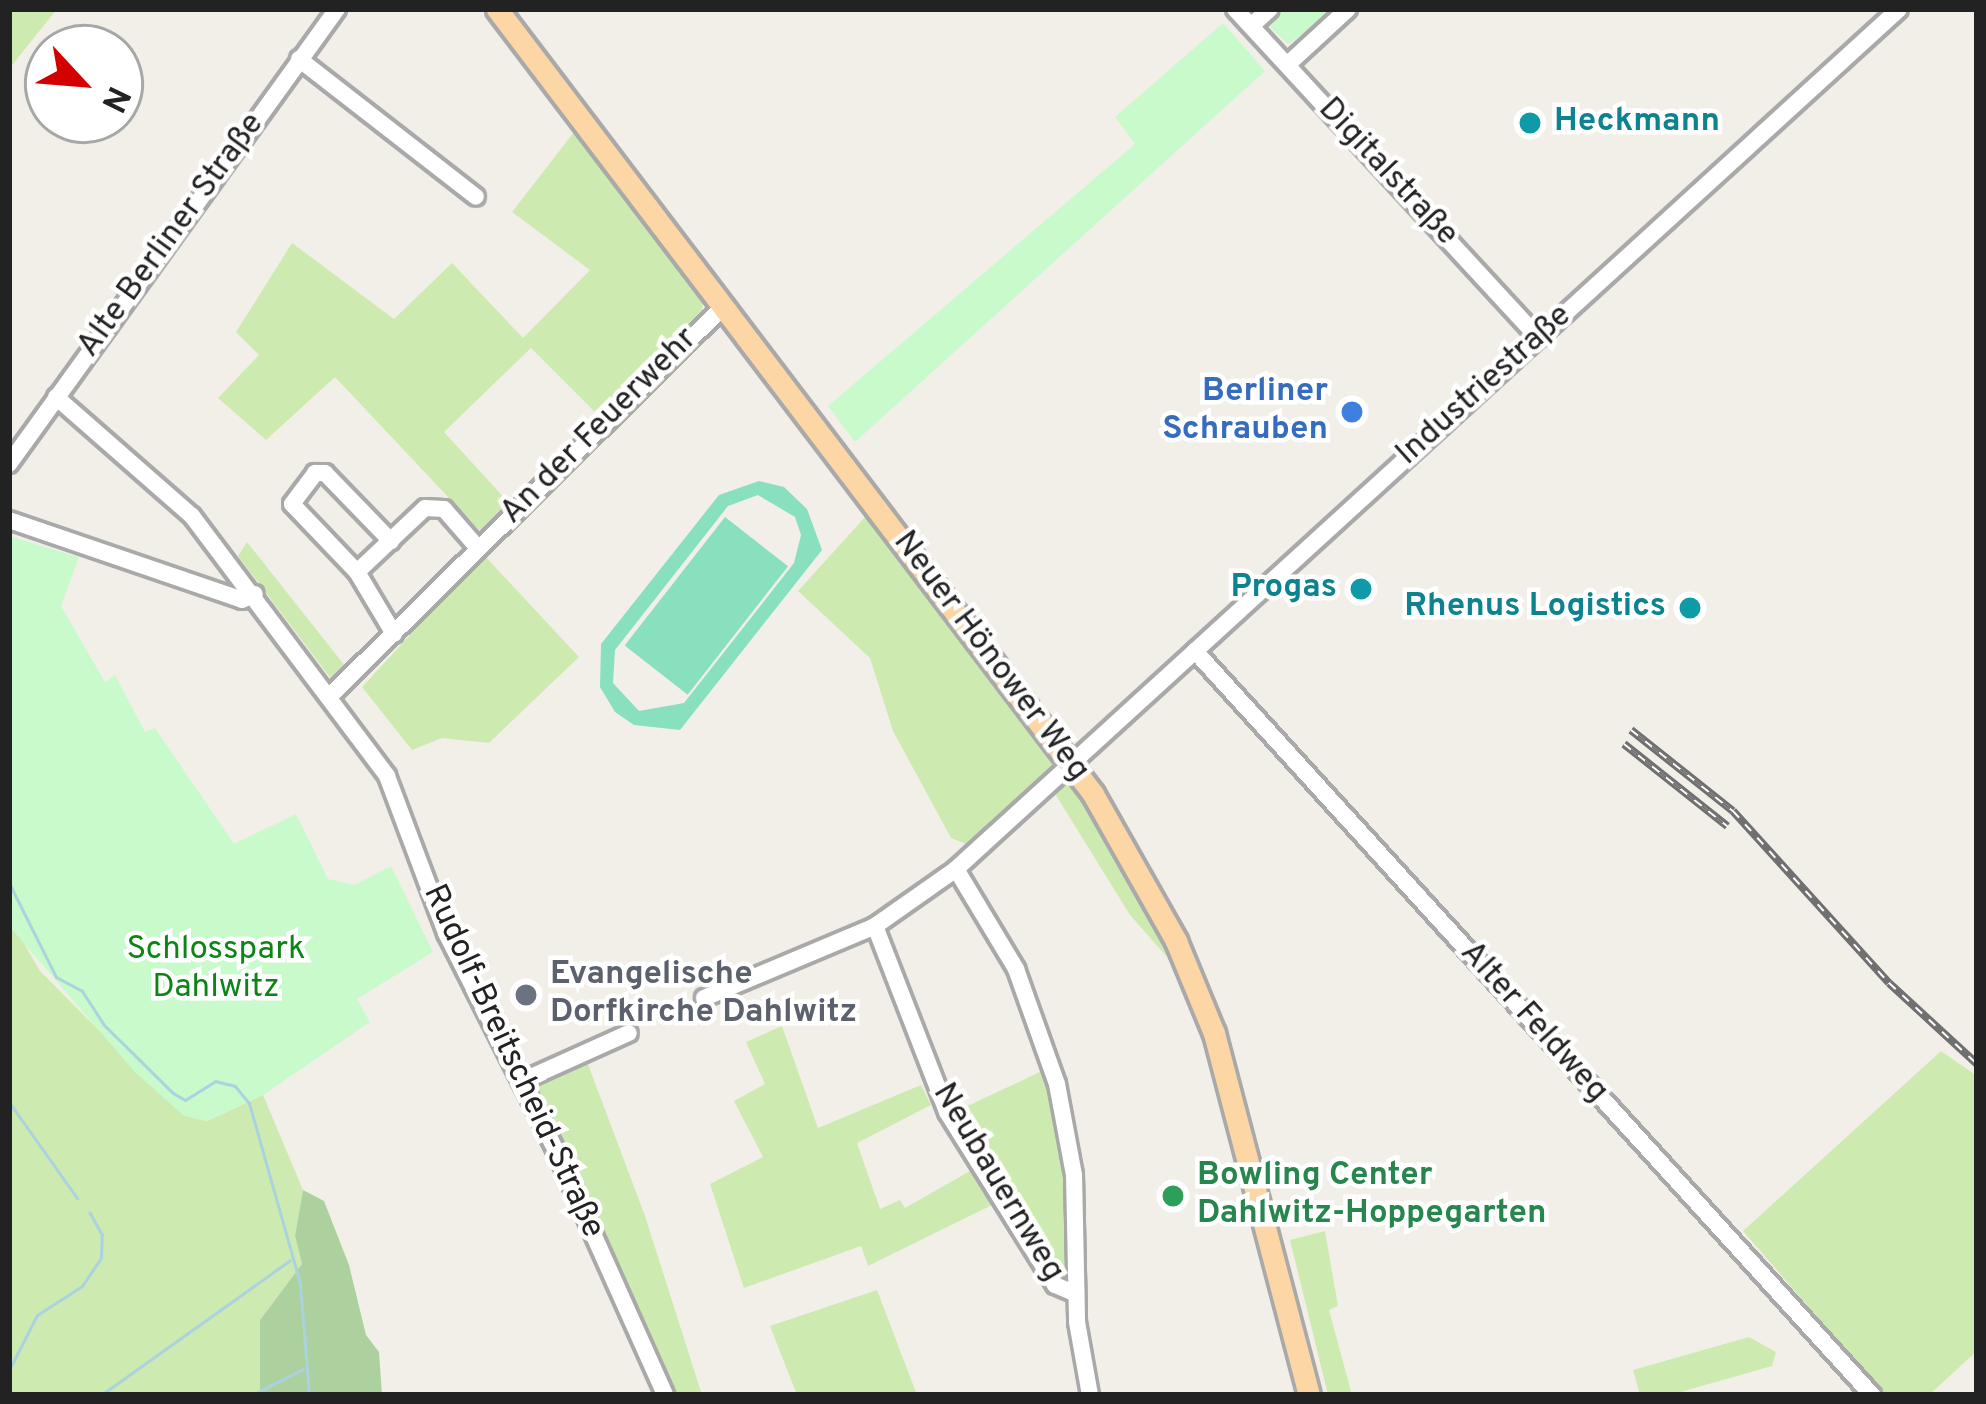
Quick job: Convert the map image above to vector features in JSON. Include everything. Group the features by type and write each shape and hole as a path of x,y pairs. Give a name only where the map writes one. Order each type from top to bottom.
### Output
{"main road":[{"name":"Neuer Hönower Weg","path":"496,9 1070,763 1154,900 1208,1017 1238,1105 1309,1395"}],"street":[{"name":"Alte Berliner Straße","path":"9,464 337,9"},
{"name":"Digitalstraße","path":"1235,9 1539,338"},
{"path":"1251,26 1270,9"},
{"path":"1287,65 1348,9"},
{"name":"Industriestraße","path":"704,998 875,926 956,869 1899,9"},
{"path":"299,59 476,197"},
{"name":"An der Feuerwehr","path":"331,695 723,307"},
{"name":"Rudolf-Breitscheid-Straße","path":"56,397 192,517 255,594 387,776 446,933 522,1081 664,1395"},
{"path":"391,541 325,472 315,473 292,504 357,572 394,634"},
{"name":"An der Feuerwehr","path":"357,572 425,508 444,509 478,548"},
{"path":"9,520 242,600 255,594"},
{"name":"Alter Feldweg","path":"1195,651 1872,1395"},
{"name":"Neubauernweg","path":"956,869 1016,969 1057,1084 1074,1175 1076,1294 1090,1395"},
{"name":"Neubauernweg","path":"875,926 947,1112 1055,1285 1076,1294"},
{"path":"522,1081 628,1033"}],"green space":[{"path":"9,9 57,9 45,24 24,24 24,50 9,69"},
{"path":"1278,9 1338,9 1288,44 1269,26"},
{"path":"1223,23 1265,71 855,442 828,406 1135,144 1115,117"},
{"path":"574,132 703,299 702,314 598,415 531,348 444,432 509,503 481,532 335,377 266,440 218,398 259,355 236,332 292,243 394,319 452,263 523,338 590,270 512,212"},
{"path":"759,481 784,487 807,509 822,550 680,730 634,725 615,712 600,687 601,644 719,495","holes":["758,495 795,517 801,535 794,563 684,703 639,711 613,683 615,650 728,506"]},
{"path":"866,516 1056,768 966,844 951,838 893,731 870,658 798,591"},
{"path":"725,517 788,566 688,695 625,645"},
{"name":"Schlosspark Dahlwitz","path":"9,536 79,557 61,606 105,682 115,675 145,732 155,728 234,844 296,814 328,879 354,885 391,866 433,952 357,999 370,1022 263,1095 206,1121 183,1115 135,1072 9,926"},
{"path":"247,542 349,671 335,684 238,556"},
{"path":"484,555 579,657 489,743 442,738 412,750 362,687"},
{"path":"1065,782 1074,784 1172,953 1166,956 1130,915 1054,792"},
{"path":"12,923 40,971 183,1115 207,1121 263,1095 303,1190 295,1236 302,1264 260,1320 260,1395 9,1395"},
{"path":"782,1026 818,1128 921,1085 931,1105 857,1143 880,1209 900,1200 905,1208 970,1171 992,1205 868,1266 861,1246 744,1288 710,1184 763,1157 734,1101 765,1084 746,1042"},
{"path":"1941,1051 1977,1076 1977,1351 1929,1395 1885,1395 1743,1231"},
{"path":"586,1059 645,1216 702,1395 676,1395 533,1081"},
{"path":"1046,1069 1070,1182 1072,1279 1062,1284 955,1112"},
{"path":"303,1190 324,1201 349,1265 366,1335 379,1352 382,1395 260,1395 260,1320 302,1264 295,1236"},
{"path":"1325,1231 1338,1306 1329,1310 1352,1395 1328,1395 1290,1240"},
{"path":"877,1290 917,1395 797,1395 770,1326"},
{"path":"1749,1337 1776,1352 1772,1366 1670,1395 1640,1395 1633,1370"}],"waterway":[{"path":"9,883 56,977 82,991 104,1025 173,1093 185,1100 215,1081 235,1086 249,1103 300,1283 309,1395"},
{"path":"9,1102 77,1198"},
{"path":"9,1370 37,1315 82,1286 101,1258 102,1235 89,1212"},
{"path":"101,1395 290,1260"},
{"path":"252,1395 303,1369"}],"railway":[{"path":"1631,730 1733,811 1889,983 1977,1064"},
{"path":"1624,744 1727,826"}],"place":[{"name":"Heckmann","path":"1530,123"},
{"name":"Berliner Schrauben","path":"1352,412"},
{"name":"Progas","path":"1361,589"},
{"name":"Rhenus Logistics","path":"1690,608"},
{"name":"Evangelische Dorfkirche Dahlwitz","path":"526,995"},
{"name":"Bowling Center Dahlwitz-Hoppegarten","path":"1173,1196"}]}
